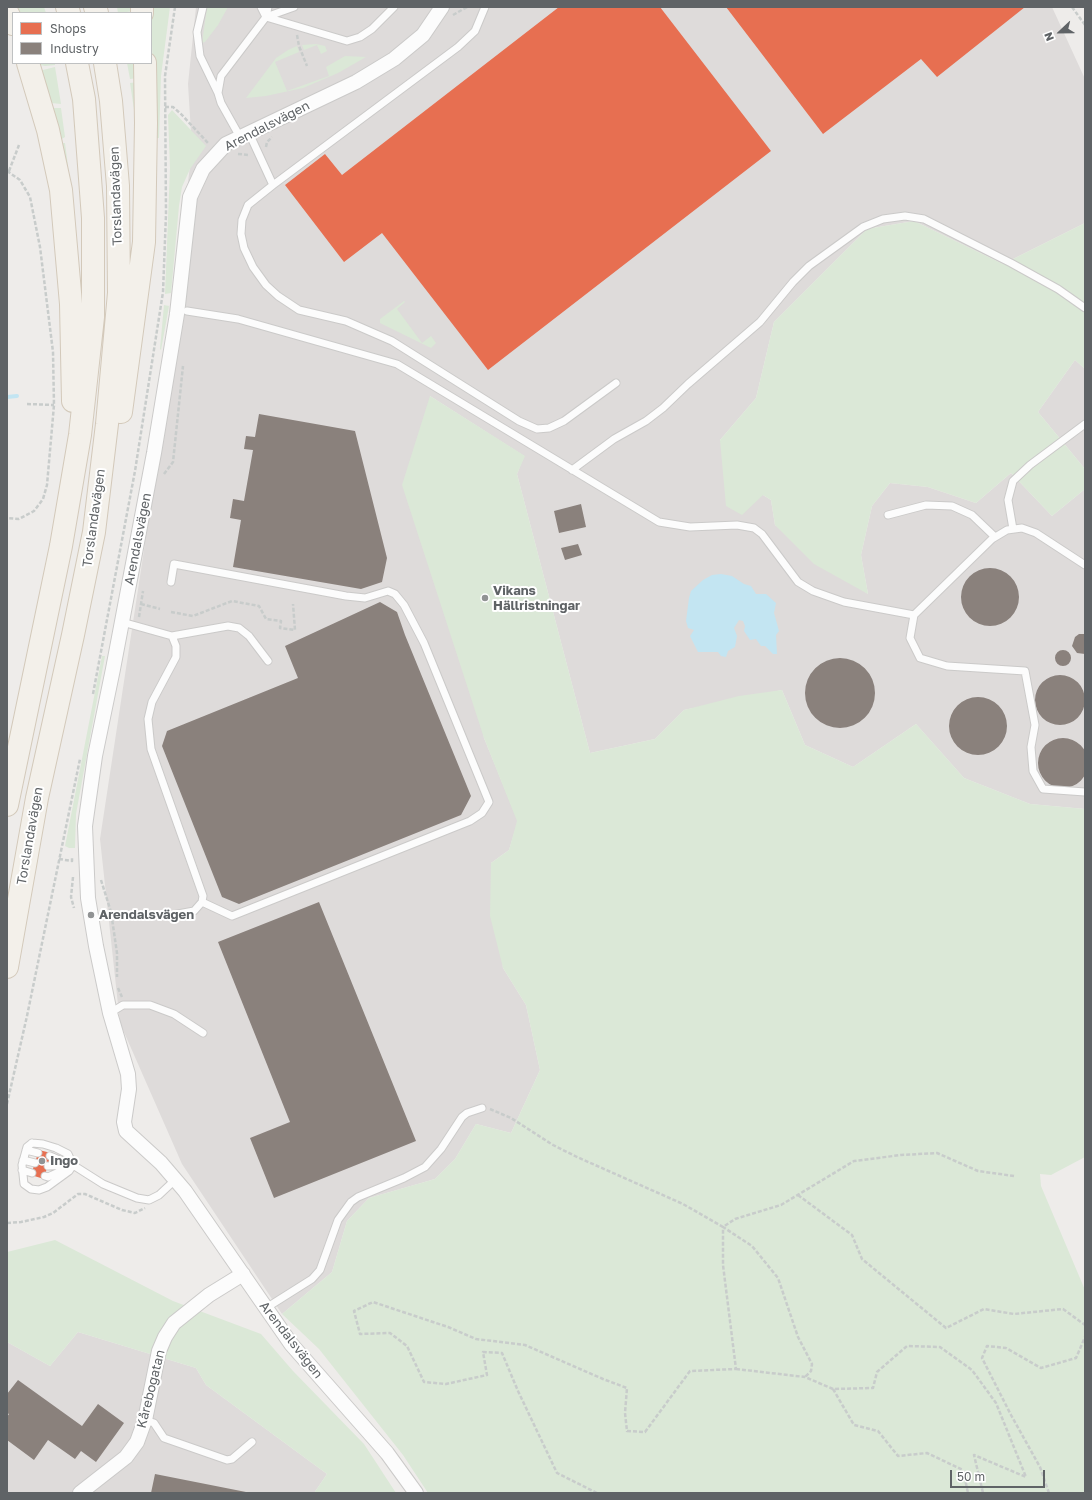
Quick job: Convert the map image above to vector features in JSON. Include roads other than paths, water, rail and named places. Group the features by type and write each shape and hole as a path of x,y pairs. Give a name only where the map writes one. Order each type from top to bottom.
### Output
{"main road":[{"path":"7,12 12,22"},
{"path":"28,64 48,130 61,190 71,304 72,395 80,435"},
{"name":"Torslandavägen","path":"7,805 56,572 80,435 93,317 93,218 84,99 77,64"},
{"name":"Torslandavägen","path":"7,967 37,798 94,532 107,424 119,292 118,186 105,64"},
{"path":"94,532 104,507 122,407 143,250 146,123 145,64"}],"street":[{"name":"Arendalsvägen","path":"416,1493 387,1453 291,1344 176,1179 126,1131 124,1122 129,1089 128,1074 110,1013 102,979 90,909 86,867 85,826 88,793 94,756 122,622 154,453 177,314 190,198 203,169 226,144 356,82 394,59 423,35 442,7"},
{"name":"Kårebogatan","path":"80,1493 126,1457 137,1442 145,1420 159,1351 165,1337 174,1323 210,1295 243,1274"}],"lane":[{"path":"203,7 197,32 200,56 218,93 221,103 258,152 273,185"},
{"path":"261,7 266,17 347,41 360,37 372,30 394,7"},
{"path":"218,93 221,76 266,17 268,7"},
{"path":"266,17 294,7"},
{"path":"485,7 475,31 458,47 248,205 242,220 241,234 244,248 266,285 278,296 299,310 346,321 368,329 392,341 519,421 537,429 549,428 564,421 616,382"},
{"path":"572,470 614,439 663,408 688,384 760,322 793,282 809,266 863,228 883,219 905,216 924,219 1011,263 1058,289 1085,308"},
{"path":"187,311 238,319 397,364 659,522 690,527 737,525 754,528 762,534 798,582 813,591 844,602 914,615"},
{"path":"1013,529 1008,500 1014,481 1030,465 1085,424"},
{"path":"888,514 926,505 952,506 972,515 995,537"},
{"path":"1085,565 1036,533 1022,528 1013,529 995,537 914,615 910,638 920,658 947,666 1025,671 1035,725 1031,747 1033,771 1043,789 1085,792"},
{"path":"171,582 174,564 346,596 364,598 388,591 395,594 404,605 424,643 489,802 482,814 470,820 232,916 202,902"},
{"path":"122,622 172,636 228,626 239,628 249,636 268,661"},
{"path":"167,916 194,911 202,902 203,896 157,772 151,749 148,719 152,702 176,657 176,646 172,636"},
{"path":"110,1013 123,1005 150,1004 174,1014 203,1033"},
{"path":"266,1308 312,1279 320,1270 338,1220 351,1202 362,1195 418,1172 441,1149 462,1117 467,1113 482,1108"},
{"path":"32,1143 43,1144 68,1154 74,1165 53,1183 39,1190 31,1189 24,1184 22,1170 23,1160 26,1150 32,1143"},
{"path":"26,1150 38,1153"},
{"path":"50,1156 74,1165 103,1184 137,1198 149,1200 176,1179"},
{"path":"23,1160 35,1163"},
{"path":"50,1167 74,1165"},
{"path":"45,1176 48,1177 74,1165"},
{"path":"22,1170 32,1173"},
{"path":"145,1420 154,1423 164,1438 227,1460 232,1459 252,1442"}],"water":[{"path":"721,574 732,576 744,584 751,586 756,594 766,594 776,603 774,613 779,631 776,635 777,654 773,654 765,646 761,646 756,639 750,640 744,631 745,626 743,621 739,620 734,628 737,636 735,647 728,651 726,657 721,656 718,652 698,652 690,636 694,630 688,628 686,621 691,591 703,580 712,575"}],"waterway":[{"path":"7,397 17,396"}],"place":[{"name":"Vikans Hällristningar","path":"485,598"},
{"name":"Arendalsvägen","path":"91,915"},
{"name":"Ingo","path":"42,1161"}]}
